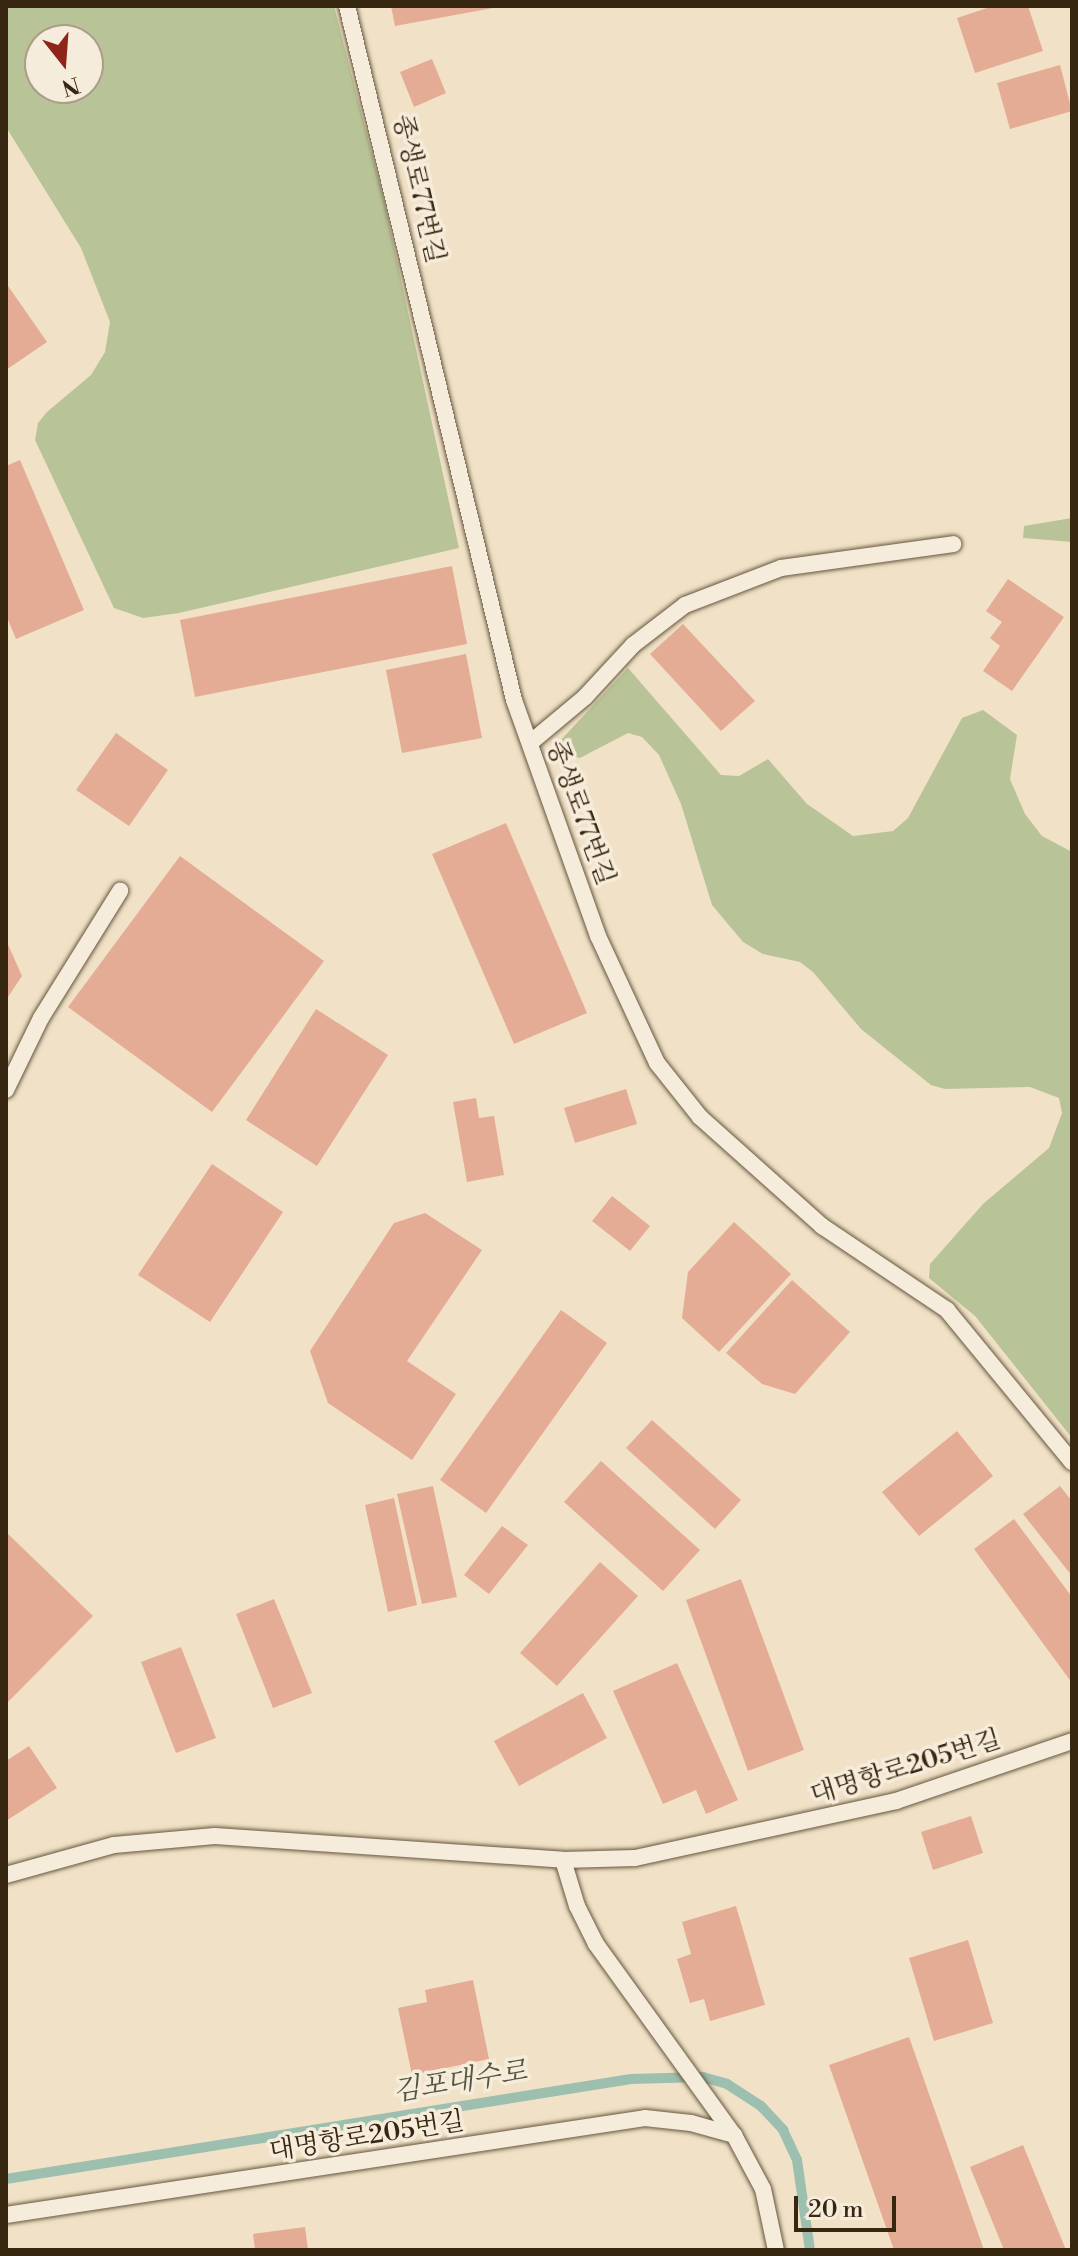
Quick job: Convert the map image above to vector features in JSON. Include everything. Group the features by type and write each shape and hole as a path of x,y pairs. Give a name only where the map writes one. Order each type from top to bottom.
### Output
{"lane":[{"name":"종생로77번길","path":"347,6 514,700 598,936 657,1063 700,1117 822,1226 947,1310 1072,1462"},
{"path":"530,743 585,697 633,645 685,605 781,568 953,544"},
{"path":"6,1090 41,1018 120,891"},
{"name":"대명항로205번길","path":"6,1875 114,1845 215,1836 563,1860 635,1858 719,1843 896,1801 1072,1741"},
{"path":"563,1860 596,1944 734,2135 763,2189 776,2250"},
{"name":"대명항로205번길","path":"6,2215 645,2118 691,2123 734,2135"}],"green space":[{"path":"6,6 334,6 384,201 459,548 179,613 143,618 114,608 35,440 38,423 91,375 105,352 110,322 81,248 6,127"},
{"path":"1072,518 1072,542 1023,538 1024,526"},
{"path":"628,668 721,775 739,776 768,759 807,804 853,836 893,831 908,818 962,718 983,710 1017,735 1010,779 1025,814 1042,836 1072,852 1072,1438 975,1316 929,1278 930,1264 983,1204 1049,1148 1062,1113 1059,1098 1030,1087 945,1089 931,1085 861,1029 813,972 800,962 763,954 743,942 712,905 681,804 659,755 642,737 628,733 580,758 567,755 558,743"}],"building":[{"path":"391,6 493,6 493,8 395,26"},
{"path":"993,6 1028,6 1043,51 975,73 957,18"},
{"path":"432,59 446,93 414,107 400,72"},
{"path":"1060,65 1072,111 1010,129 997,83"},
{"path":"6,283 47,342 6,370"},
{"path":"20,460 84,610 16,639 6,615 6,466"},
{"path":"452,566 467,644 195,697 180,620"},
{"path":"1008,579 1064,617 1012,691 983,671 1000,646 990,638 1002,622 986,611"},
{"path":"683,624 755,701 721,731 650,654"},
{"path":"466,654 482,738 402,753 386,670"},
{"path":"116,733 168,770 129,826 76,790"},
{"path":"506,823 587,1013 514,1044 432,854"},
{"path":"180,856 324,961 212,1112 68,1007"},
{"path":"6,940 22,976 6,1000"},
{"path":"316,1009 388,1055 317,1166 246,1120"},
{"path":"626,1089 637,1124 575,1143 564,1108"},
{"path":"476,1098 479,1118 494,1116 504,1175 467,1182 453,1102"},
{"path":"212,1164 283,1212 210,1322 138,1275"},
{"path":"612,1196 650,1226 630,1251 592,1221"},
{"path":"425,1213 482,1250 407,1361 456,1394 412,1460 328,1403 310,1351 394,1223"},
{"path":"734,1222 791,1274 719,1352 682,1318 688,1272"},
{"path":"792,1280 850,1332 795,1394 762,1384 726,1353"},
{"path":"561,1310 607,1343 486,1513 440,1480"},
{"path":"652,1420 741,1500 715,1529 626,1448"},
{"path":"957,1431 993,1476 919,1536 882,1492"},
{"path":"601,1461 700,1550 663,1591 564,1502"},
{"path":"433,1486 457,1597 422,1604 397,1494"},
{"path":"1060,1486 1072,1501 1072,1576 1023,1514"},
{"path":"394,1498 417,1605 388,1612 365,1505"},
{"path":"1014,1519 1072,1597 1072,1683 974,1549"},
{"path":"502,1526 528,1545 489,1594 464,1575"},
{"path":"6,1532 93,1616 6,1704"},
{"path":"600,1562 638,1596 557,1686 520,1653"},
{"path":"741,1579 804,1750 748,1771 686,1600"},
{"path":"274,1599 312,1693 273,1708 236,1614"},
{"path":"181,1647 216,1738 176,1753 141,1662"},
{"path":"677,1663 738,1800 706,1814 696,1790 663,1804 613,1691"},
{"path":"583,1693 607,1738 519,1786 494,1741"},
{"path":"29,1746 57,1788 6,1821 6,1761"},
{"path":"971,1816 983,1853 933,1870 921,1832"},
{"path":"736,1906 765,2005 710,2021 704,1999 690,2003 677,1959 691,1954 682,1922"},
{"path":"968,1940 993,2023 934,2041 909,1958"},
{"path":"473,1980 489,2059 412,2075 398,2008 427,2002 425,1990"},
{"path":"909,2037 984,2250 894,2250 829,2065"},
{"path":"1023,2145 1066,2250 1004,2250 970,2167"},
{"path":"305,2227 308,2250 255,2250 253,2234"}],"waterway":[{"name":"김포대수로","path":"6,2179 631,2079 703,2077 727,2084 761,2106 783,2130 797,2160 810,2250"}]}
